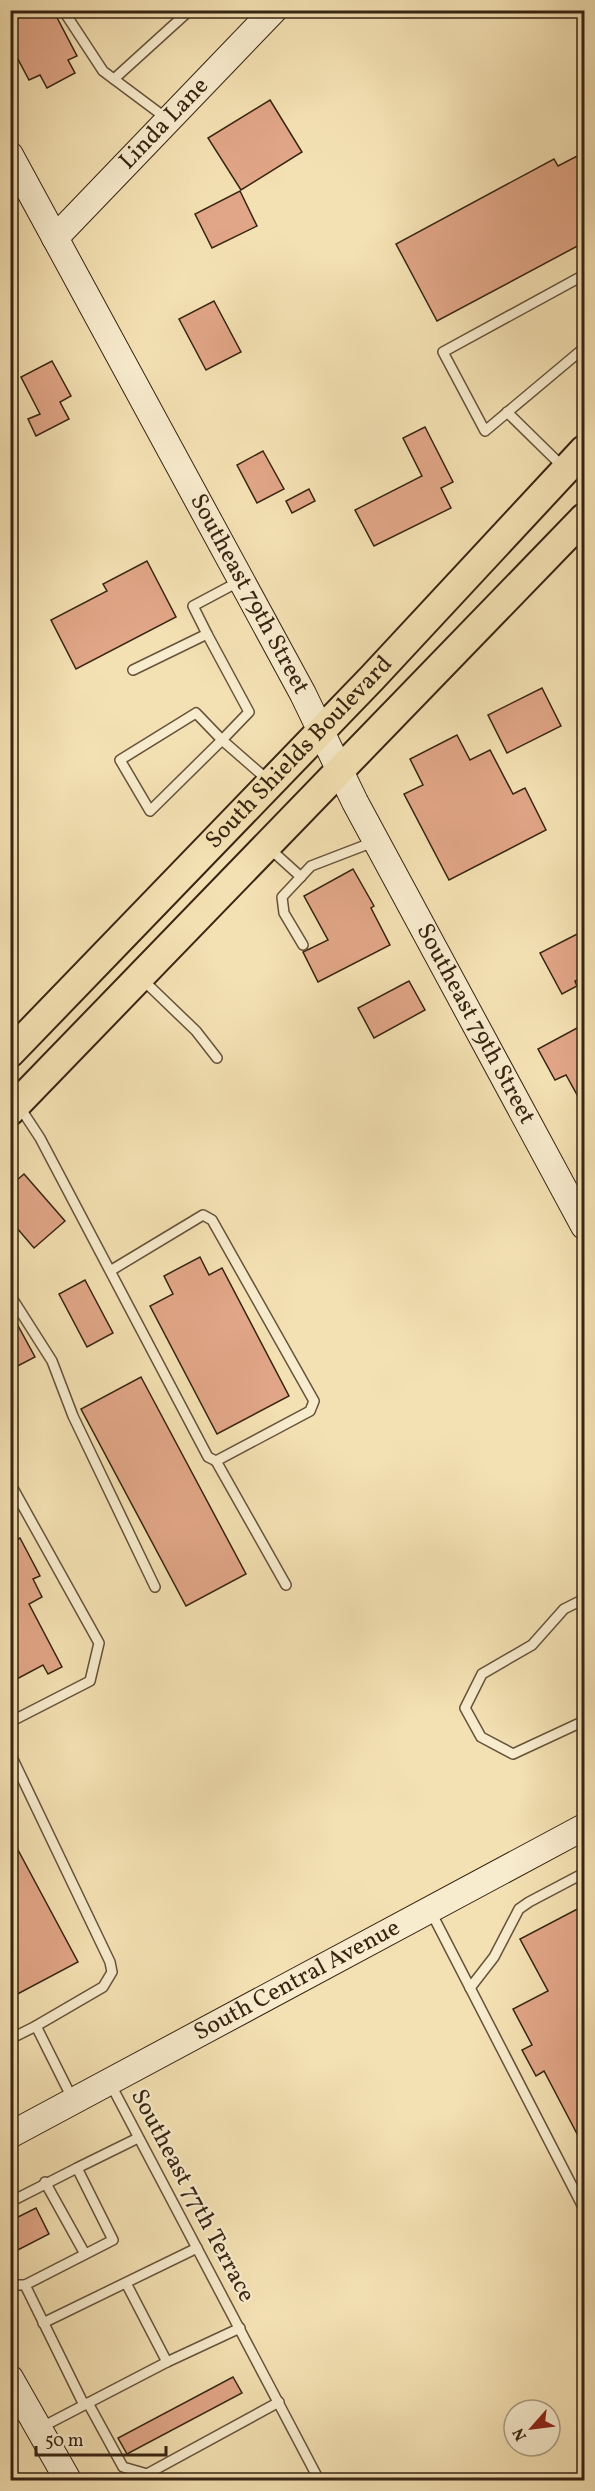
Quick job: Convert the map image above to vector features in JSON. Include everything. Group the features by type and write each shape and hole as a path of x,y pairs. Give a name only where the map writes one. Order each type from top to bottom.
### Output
{"main road":[{"name":"South Shields Boulevard","path":"10,1053 321,731 575,460"},
{"name":"South Shields Boulevard","path":"14,1107 585,518"}],"street":[{"name":"Linda Lane","path":"55,238 274,10"},
{"name":"Southeast 79th Street","path":"10,155 241,580 376,841 585,1226"},
{"name":"South Central Avenue","path":"10,2136 585,1827"},
{"path":"10,2378 68,2481"}],"lane":[{"path":"63,10 103,71 168,120"},
{"path":"114,79 190,10"},
{"path":"585,275 443,352 486,431 585,348"},
{"path":"507,412 575,460"},
{"path":"241,580 193,606 249,712 222,740 150,812 120,760 196,714 222,740 271,783"},
{"path":"133,670 207,634"},
{"path":"303,945 284,913 282,897 311,866 376,841"},
{"path":"268,846 301,877"},
{"path":"140,978 196,1031 217,1059"},
{"path":"14,1107 40,1138 208,1457 216,1461 286,1585"},
{"path":"110,1271 203,1215 212,1220 308,1390 314,1401 310,1411 216,1461"},
{"path":"10,1295 52,1361 73,1416 155,1587"},
{"path":"10,1483 99,1643 90,1681 10,1722"},
{"path":"585,1599 564,1609 532,1645 482,1674 465,1708 481,1737 513,1754 585,1721"},
{"path":"10,1753 110,1962 112,1972 103,1987 10,2039"},
{"path":"470,1989 494,1957 519,1909 585,1873"},
{"path":"430,1910 585,2209"},
{"path":"36,2026 74,2102"},
{"name":"Southeast 77th Terrace","path":"110,2083 319,2481"},
{"path":"10,2202 45,2182 138,2138"},
{"path":"10,2285 25,2285 113,2240 77,2168"},
{"path":"45,2182 85,2254"},
{"path":"43,2323 197,2248"},
{"path":"126,2283 167,2362"},
{"path":"25,2285 86,2404 123,2467 147,2474 279,2402"},
{"name":"Southeast 77th Terrace","path":"38,2429 167,2362 240,2328"}],"building":[{"path":"10,10 53,10 77,56 68,60 75,73 47,88 40,75 29,80 10,44"},
{"path":"270,100 302,152 241,190 208,138"},
{"path":"585,152 585,242 437,321 396,244 554,159 558,166"},
{"path":"240,191 257,226 212,248 195,214"},
{"path":"214,301 241,352 206,370 179,319"},
{"path":"52,361 71,396 60,402 69,419 36,436 28,419 40,414 21,377"},
{"path":"425,427 453,482 441,488 451,508 374,546 355,510 422,476 403,438"},
{"path":"263,451 284,489 257,503 237,465"},
{"path":"309,489 315,501 292,513 286,501"},
{"path":"147,561 176,617 76,669 51,620 107,591 103,584"},
{"path":"542,688 561,726 507,753 488,715"},
{"path":"457,735 470,760 490,750 513,794 525,788 546,830 449,880 404,794 423,785 410,759"},
{"path":"353,869 374,906 371,908 390,945 318,982 303,952 328,940 304,896"},
{"path":"585,930 585,976 575,981 577,986 562,994 540,953"},
{"path":"409,981 425,1010 374,1038 358,1008"},
{"path":"577,1028 585,1041 585,1109 566,1075 555,1080 538,1049"},
{"path":"24,1174 65,1221 34,1248 10,1220 10,1186"},
{"path":"200,1257 209,1275 222,1268 289,1396 217,1434 150,1306 173,1294 164,1276"},
{"path":"85,1280 113,1333 87,1347 59,1294"},
{"path":"10,1311 35,1357 10,1370"},
{"path":"141,1377 246,1574 186,1606 81,1409"},
{"path":"20,1538 40,1576 33,1579 42,1597 29,1604 62,1667 48,1674 43,1665 15,1680 10,1672 10,1543"},
{"path":"10,1835 78,1962 10,1998"},
{"path":"585,1905 585,2149 544,2071 536,2076 522,2050 532,2045 513,2009 548,1991 520,1939"},
{"path":"36,2208 49,2234 10,2254 10,2221"},
{"path":"233,2377 242,2393 127,2454 118,2438"}]}
